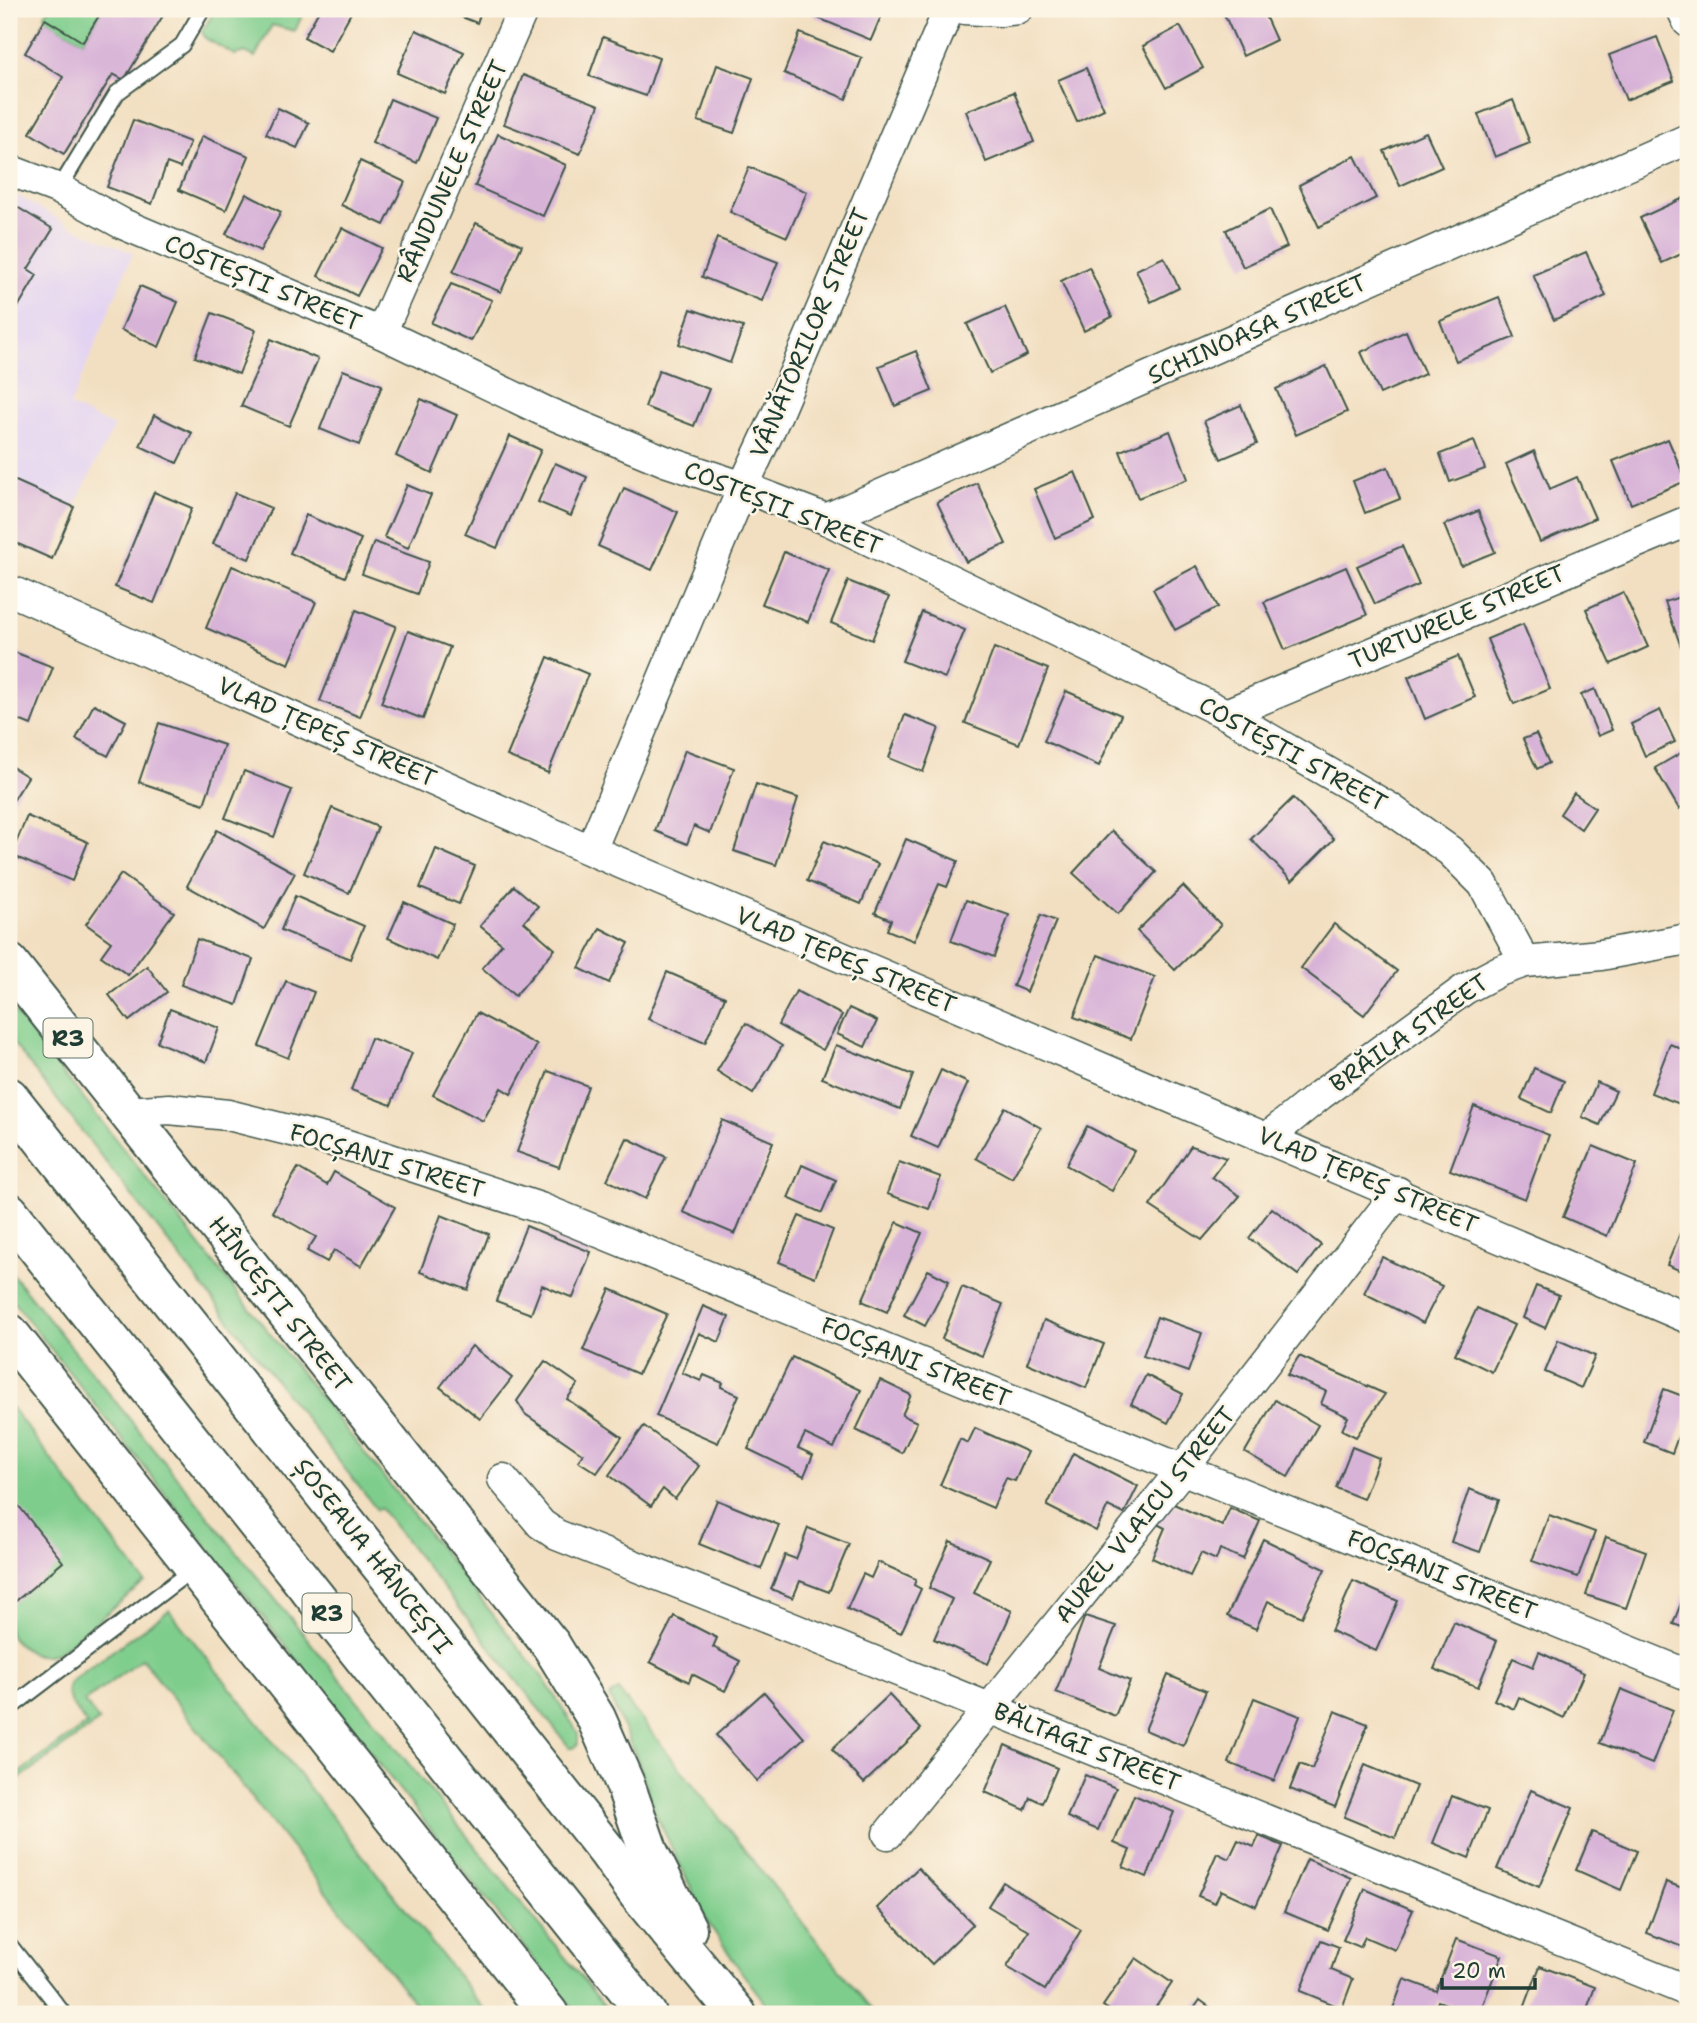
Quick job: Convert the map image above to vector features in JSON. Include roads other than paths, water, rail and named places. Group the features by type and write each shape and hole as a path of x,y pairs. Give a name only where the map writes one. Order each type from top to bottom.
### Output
{"main road":[{"name":"HÎNCEȘTI STREET","path":"9,963 551,1645"},
{"name":"ȘOSEAUA HÂNCEȘTI","path":"9,1097 638,1894 738,2014"},
{"name":"R3","path":"9,1212 647,2014"},
{"path":"9,1333 548,2014"},
{"name":"ȘOSEAUA HÂNCEȘTI","path":"551,1645 596,1718 625,1784 649,1853 688,1932 738,2014"}],"street":[{"name":"RÂNDUNELE STREET","path":"381,333 523,9"},
{"name":"VÂNĂTORILOR STREET","path":"591,850 743,487 777,414 949,9"},
{"path":"964,9 1018,9"},
{"path":"1682,9 1688,22"},
{"name":"SCHINOASA STREET","path":"826,519 1688,139"},
{"name":"COSTEȘTI STREET","path":"9,170 59,189 123,224 381,333 544,411 665,461 826,519 1226,714 1388,807 1450,851 1483,884 1525,962"},
{"name":"TURTURELE STREET","path":"1226,714 1688,521"},
{"name":"VLAD ȚEPEȘ STREET","path":"9,590 591,850 1688,1318"},
{"name":"BRĂILA STREET","path":"1268,1137 1320,1095 1465,989 1499,971 1525,962 1601,955 1688,939"},
{"name":"FOCȘANI STREET","path":"128,1112 169,1109 228,1115 344,1144 540,1209 1688,1675"},
{"name":"AUREL VLAICU STREET","path":"888,1834 1182,1470 1398,1192"},
{"name":"BĂLTAGI STREET","path":"503,1479 541,1524 557,1535 1688,1991"}],"lane":[{"path":"59,189 117,93 182,45 202,9"},
{"path":"9,1709 194,1568"},
{"path":"9,1944 64,2014"}]}
